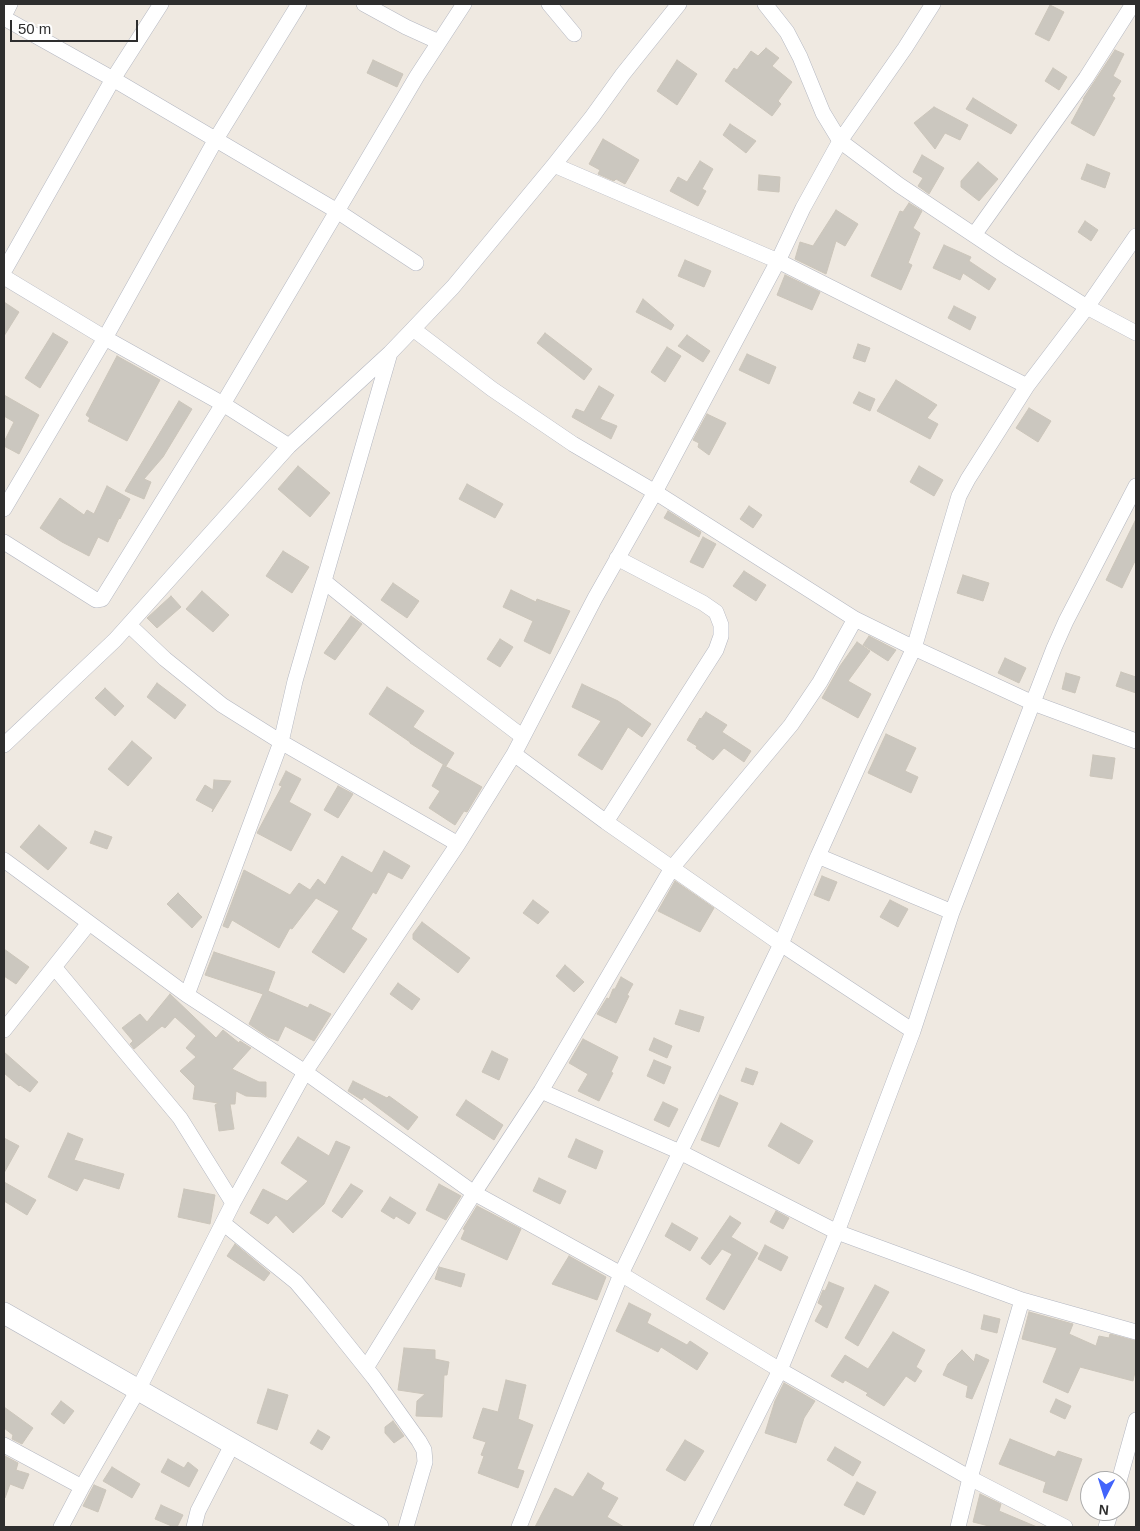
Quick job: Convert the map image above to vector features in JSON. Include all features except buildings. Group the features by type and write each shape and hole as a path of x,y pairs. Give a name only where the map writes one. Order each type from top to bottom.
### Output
{"main road":[{"path":"4,1313 378,1527"}],"street":[{"path":"10,4 4,17 337,211 416,263"},
{"path":"4,271 113,79 160,4"},
{"path":"4,508 105,338 216,139 299,4"},
{"path":"364,4 406,27 439,42"},
{"path":"4,542 96,600 102,600 223,404 418,76 464,4"},
{"path":"549,4 574,34"},
{"path":"4,745 129,625 289,446 390,353 453,286 592,117 623,74 679,4"},
{"path":"765,4 787,32 800,57 823,113 840,141 899,186 974,235 1087,307 1136,333"},
{"path":"61,1527 138,1390 233,1203 305,1072 458,844 514,754 617,558 655,492 778,261 803,208 840,141 905,48 933,4"},
{"path":"974,235 1086,78 1133,4"},
{"path":"554,164 778,261 1027,386"},
{"path":"519,1527 621,1274 781,944 818,856 914,648 959,496 1027,386 1087,307 1136,236"},
{"path":"4,277 105,338 223,404 289,446"},
{"path":"413,329 492,389 573,444 655,492 855,619 1033,703 1136,741"},
{"path":"187,995 280,742 295,682 390,353"},
{"path":"701,1527 780,1370 837,1232 913,1030 952,912 1054,648 1136,486"},
{"path":"606,822 716,650 721,636 721,625 716,612 703,603 617,558"},
{"path":"325,582 415,655 523,737"},
{"path":"366,1368 474,1193 541,1091 672,868 791,725 820,682 855,619"},
{"path":"129,625 165,659 222,705 280,742 458,844"},
{"path":"514,754 606,822 781,944 913,1030"},
{"path":"818,856 952,912"},
{"path":"4,860 187,995 305,1072 474,1193 621,1274 780,1370 970,1478 1065,1527"},
{"path":"4,1030 89,923"},
{"path":"55,968 180,1118 233,1203"},
{"path":"541,1091 680,1152 837,1232 1022,1300 1136,1332"},
{"path":"223,1224 296,1282 366,1368 419,1441 424,1450 425,1462 406,1527"},
{"path":"958,1527 970,1478 1022,1300"},
{"path":"1126,1471 1136,1420"},
{"path":"4,1444 82,1487"},
{"path":"194,1527 198,1511 233,1444"}]}
